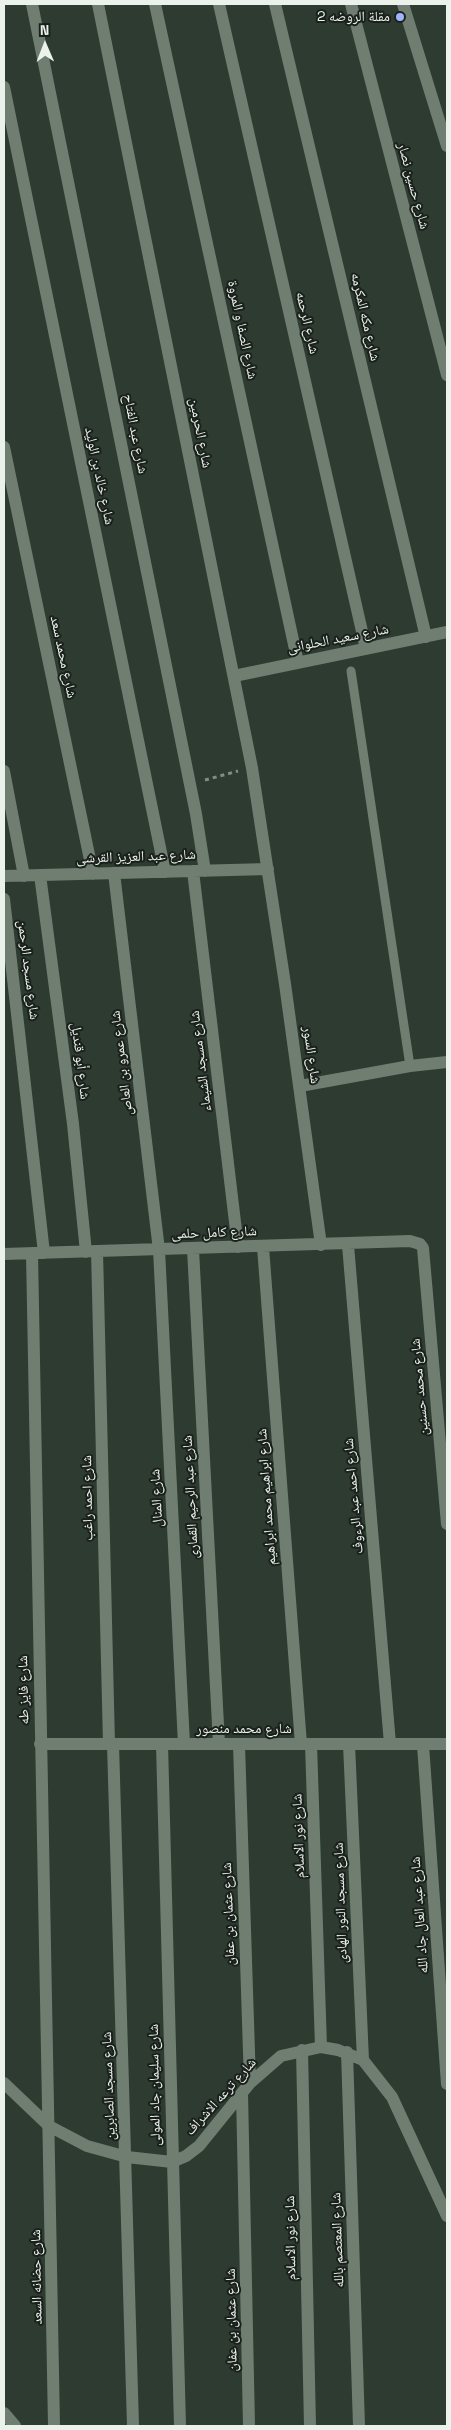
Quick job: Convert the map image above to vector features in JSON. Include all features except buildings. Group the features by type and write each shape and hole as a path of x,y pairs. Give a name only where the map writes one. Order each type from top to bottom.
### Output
{"street":[{"name":"شارع عبد الفتاح","path":"32,4 190,784 199,871"},
{"name":"شارع الحرمين","path":"98,4 234,676 252,768 268,869"},
{"name":"شارع الصفا و المروة","path":"155,4 298,663"},
{"name":"شارع الرحمه","path":"219,4 366,649"},
{"name":"شارع مكه المكرمه","path":"275,4 426,637"},
{"name":"شارع حسين نصار","path":"351,4 447,375"},
{"path":"403,4 447,146"},
{"name":"شارع خالد بن الوليد","path":"4,87 165,872"},
{"name":"شارع محمد سعد","path":"4,447 93,874"},
{"name":"شارع سعيد الحلوانى","path":"234,676 447,632"},
{"path":"4,771 24,876"},
{"name":"شارع عبد العزيز القرشى","path":"4,876 268,869"},
{"name":"شارع السور","path":"268,869 321,1245"},
{"name":"شارع مسجد الشيماء","path":"199,871 238,1248"},
{"name":"شارع عمرو بن العاص","path":"114,873 159,1250"},
{"name":"شارع أبو قنديل","path":"40,875 92,1252"},
{"name":"شارع مسجد الرحمن","path":"4,899 38,1253"},
{"path":"300,1086 410,1066 447,1062"},
{"name":"شارع كامل حلمى","path":"4,1254 348,1245 410,1241 420,1244 423,1248"},
{"name":"شارع احمد عبد الرءوف","path":"348,1245 390,1744"},
{"name":"شارع ابراهيم محمد ابراهيم","path":"263,1247 306,1744"},
{"name":"شارع محمد حسنين","path":"423,1248 447,1524"},
{"name":"شارع عبد الرحيم القمارى","path":"193,1249 219,1744"},
{"name":"شارع المنال","path":"159,1250 184,1744"},
{"name":"شارع احمد راغب","path":"92,1252 111,1744"},
{"name":"شارع فايز طه","path":"38,1253 40,1744 49,2126"},
{"name":"شارع محمد منصور","path":"40,1744 447,1744"},
{"name":"شارع مسجد الصابرين","path":"111,1744 127,2157 133,2426"},
{"name":"شارع سليمان جاد المولى","path":"162,1744 180,2426"},
{"name":"شارع نور الاسلام","path":"306,1744 320,2047"},
{"name":"شارع مسجد النور الهادى","path":"349,1744 363,2060"},
{"name":"شارع عثمان بن عفان","path":"239,1745 250,2082"},
{"name":"شارع عبد العال جاد الله","path":"423,1745 447,2084"},
{"name":"شارع ترعه الاشراف","path":"172,2162 186,2156 199,2146 250,2082 281,2056 320,2047 347,2052 363,2060 392,2097 447,2216"},
{"name":"شارع نور الاسلام","path":"302,2050 310,2426"},
{"name":"شارع المعتصم بالله","path":"347,2052 360,2426"},
{"path":"4,2083 49,2126 86,2146 127,2157 172,2162"},
{"name":"شارع عثمان بن عفان","path":"242,2093 249,2426"},
{"name":"شارع حضانه السعد","path":"49,2126 54,2426"},
{"path":"4,2413 15,2426"}],"lane":[{"path":"350,671 410,1066"}],"path":[{"path":"190,784 252,768"}],"place":[{"name":"مقلة الروضه 2","path":"400,17"}]}
